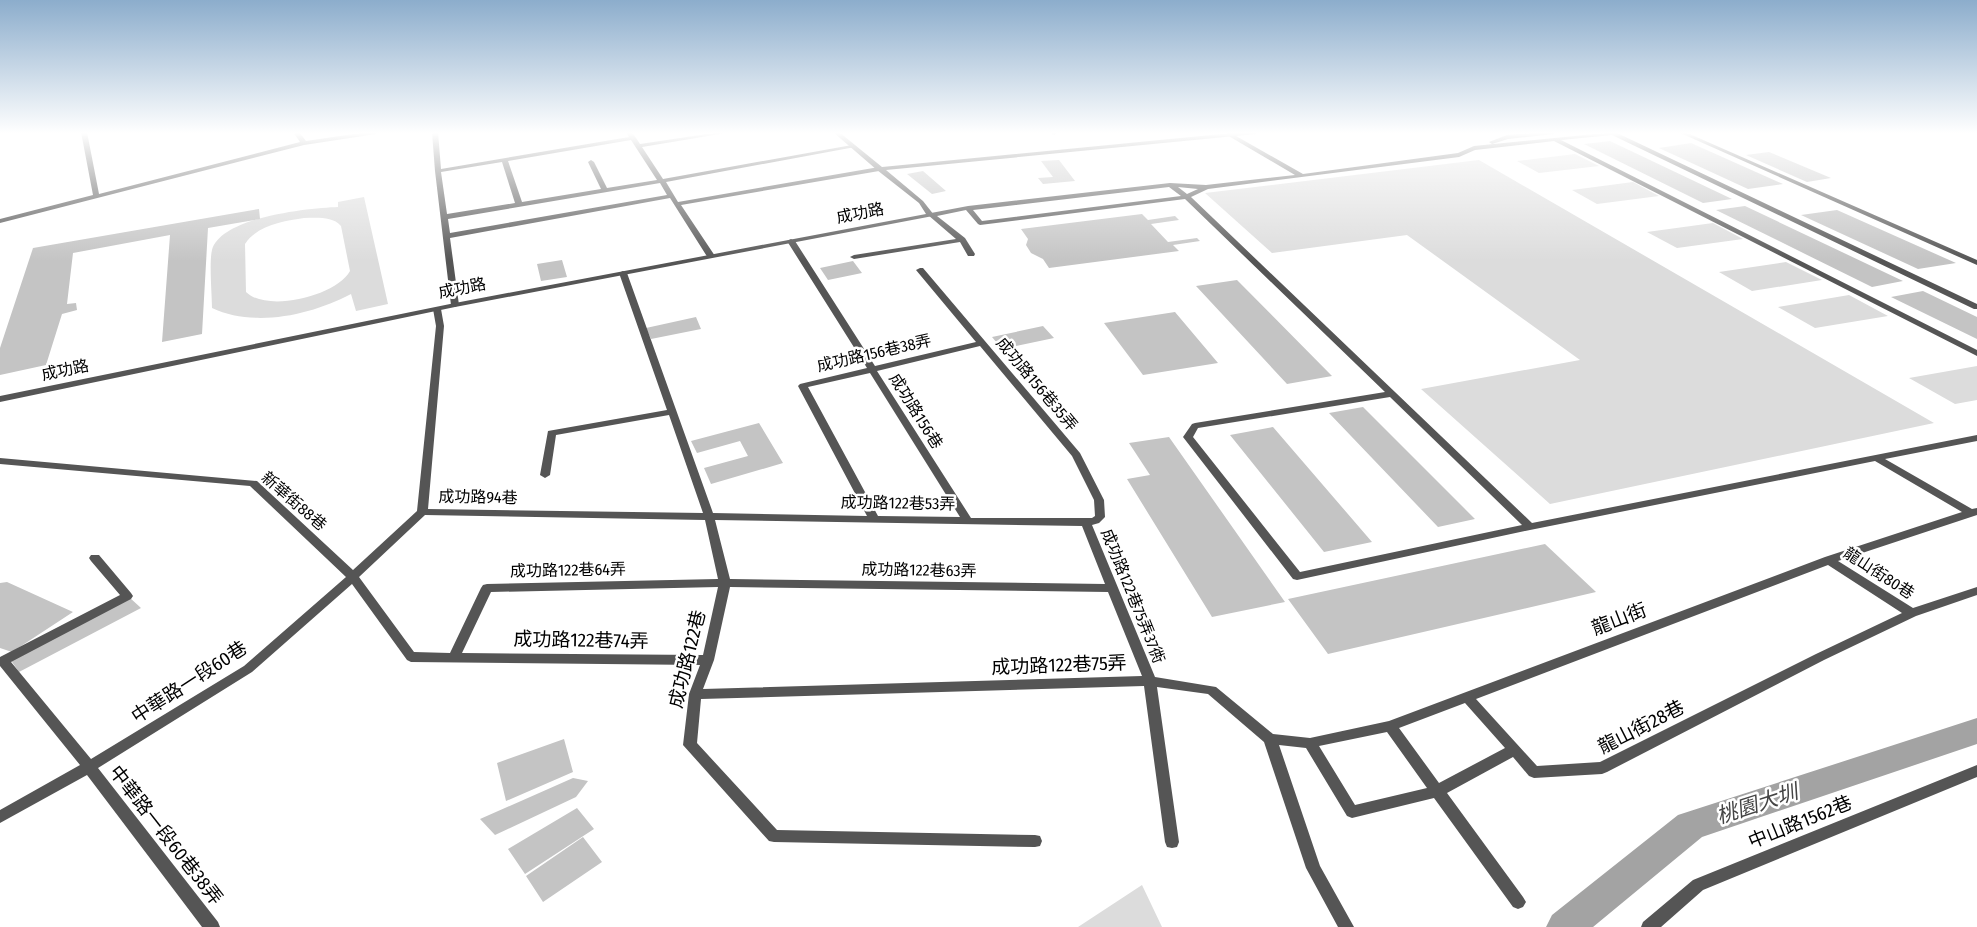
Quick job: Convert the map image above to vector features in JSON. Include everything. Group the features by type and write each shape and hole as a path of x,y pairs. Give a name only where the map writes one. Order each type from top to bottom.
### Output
{"street":[{"path":"92,175 96,196"},
{"path":"0,221 177,175"},
{"path":"439,175 455,305"},
{"path":"510,175 519,204"},
{"path":"597,175 605,191"},
{"path":"659,175 711,256"},
{"path":"444,217 695,175"},
{"path":"677,204 843,175"},
{"path":"887,175 921,202 932,215 962,240 971,254"},
{"path":"968,208 980,223 1187,197 1206,187 1308,175"},
{"path":"1631,175 1977,353"},
{"path":"1706,175 1977,307"},
{"path":"1779,175 1977,263"},
{"path":"1170,184 1187,197 1530,527"},
{"name":"成功路","path":"0,399 455,305 968,208 1170,184 1206,187"},
{"path":"447,236 672,196"},
{"path":"854,258 962,240"},
{"name":"成功路156巷","path":"791,241 968,521"},
{"name":"成功路156巷35弄","path":"920,270 1077,455 1099,500 1100,517 1095,521 1086,523"},
{"name":"成功路122巷","path":"623,273 709,516 725,583 708,660 695,694 690,746 774,836 1035,841"},
{"name":"成功路94巷","path":"437,309 440,326 422,512 709,516"},
{"name":"成功路156巷38弄","path":"874,519 803,386 871,368 982,344"},
{"path":"1392,394 1195,426 1188,436 1297,576 1530,527 1977,438"},
{"path":"546,475 551,433 672,412"},
{"path":"1876,458 1974,512"},
{"name":"新華街88巷","path":"0,461 253,482 354,577 412,656 454,657"},
{"name":"中華路一段60巷","path":"0,817 89,767 248,669 354,577 422,512"},
{"name":"龍山街","path":"1270,739 1310,743 1390,726 1829,560 1974,512"},
{"name":"成功路122巷53弄","path":"709,516 1086,523"},
{"name":"成功路122巷75弄37衖","path":"1086,523 1150,681 1172,842"},
{"name":"中華路一段60巷38弄","path":"96,558 127,596 3,661 89,767 212,927"},
{"name":"龍山街80巷","path":"1829,560 1912,614"},
{"name":"成功路122巷63弄","path":"725,583 1112,588"},
{"name":"成功路122巷64弄","path":"454,657 487,588 725,583"},
{"name":"龍山街80巷","path":"1820,657 1912,614 1977,591"},
{"name":"成功路122巷74弄","path":"454,657 708,660"},
{"name":"龍山街28巷","path":"1468,698 1534,772 1602,768 1820,657"},
{"name":"成功路122巷75弄","path":"695,694 1150,681 1211,690 1270,739"},
{"path":"1390,726 1518,902"},
{"path":"1270,739 1313,868 1346,927"},
{"path":"1310,743 1352,812 1437,791 1514,750"},
{"name":"中山路1562巷","path":"1649,927 1698,885 1977,771"}],"shaded area":[{"path":"1352,175 1505,175 1934,423 1550,504 1421,389 1580,360 1407,235 1272,253 1205,193"},
{"path":"1633,182 1659,196 1597,204 1572,190"},
{"path":"364,197 388,304 356,311 351,294 301,313 264,318 229,314 212,308 211,256 212,250 219,239 231,230 248,222 288,212 338,207 338,202","holes":["304,218 329,219 341,226 350,271 331,288 301,299 269,301 256,298 246,292 245,244 256,232 264,228"]},
{"path":"1713,223 1743,239 1677,248 1647,232"},
{"path":"1786,262 1822,280 1752,291 1719,272"},
{"path":"1849,295 1888,316 1815,328 1778,307"},
{"path":"1977,366 1977,400 1955,404 1909,378"},
{"path":"1142,885 1162,927 1078,927"}],"building":[{"path":"909,175 928,175 946,191 932,194"},
{"path":"1052,175 1071,175 1075,181 1043,184 1038,178 1053,177"},
{"path":"1647,175 1682,175 1732,199 1703,203"},
{"path":"1718,175 1763,175 1783,184 1748,189"},
{"path":"1792,175 1824,175 1831,178 1807,182"},
{"path":"1745,206 1903,281 1872,287 1716,210"},
{"path":"259,209 260,219 208,228 202,334 162,342 170,235 73,253 67,304 76,303 77,310 62,314 46,365 0,375 0,348 33,248"},
{"path":"1837,210 1956,263 1918,269 1801,215"},
{"path":"1142,214 1148,220 1175,216 1179,220 1151,224 1168,242 1197,238 1200,241 1173,245 1179,251 1049,268 1043,259 1031,253 1026,245 1028,239 1021,229"},
{"path":"562,260 567,277 541,281 537,264"},
{"path":"853,261 862,273 828,280 820,268"},
{"path":"1237,280 1332,376 1287,384 1196,286"},
{"path":"1923,291 1977,317 1977,339 1891,297"},
{"path":"1175,312 1218,363 1143,375 1104,323"},
{"path":"696,317 701,329 651,339 646,328"},
{"path":"1043,326 1054,338 1002,349 992,337"},
{"path":"1363,407 1475,519 1438,527 1329,413"},
{"path":"759,423 783,463 711,484 704,468 748,456 740,441 697,453 691,441"},
{"path":"1273,427 1372,542 1324,552 1230,435"},
{"path":"1169,437 1285,602 1212,617 1127,479 1150,475 1129,443"},
{"path":"1545,544 1596,592 1328,654 1288,599"},
{"path":"7,582 73,612 12,652 0,648 0,583"},
{"path":"129,597 141,608 19,672 10,659"},
{"path":"564,739 573,772 506,801 497,763"},
{"path":"573,778 588,781 576,797 495,835 480,819"},
{"path":"577,808 594,829 525,874 508,849"},
{"path":"583,837 602,862 543,902 526,876"}],"waterway":[{"name":"桃園大圳","path":"1565,927 1690,826 1977,731"}]}
